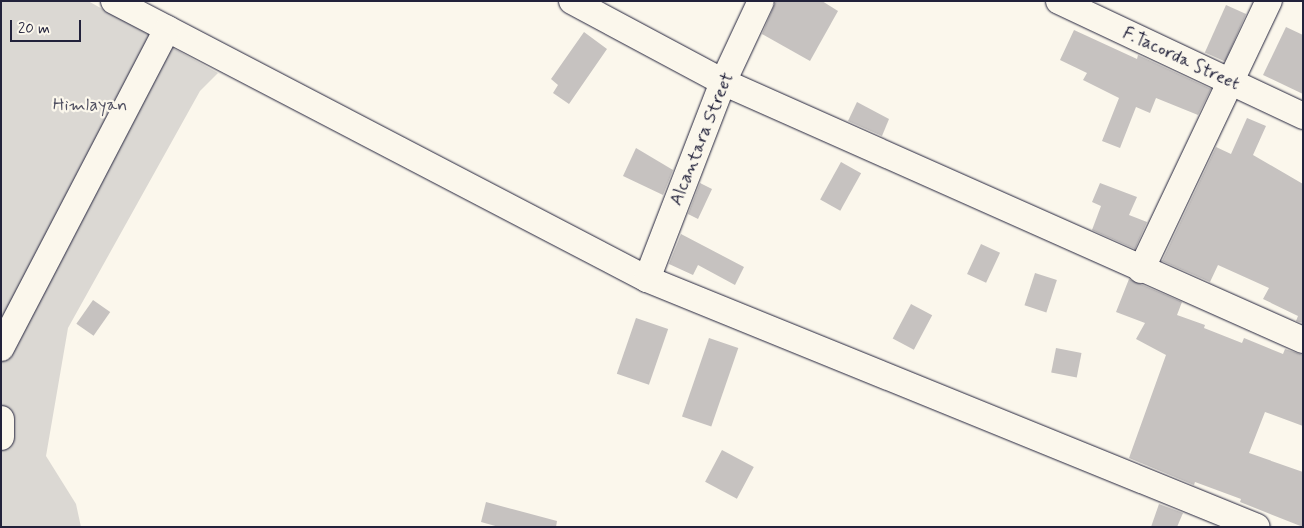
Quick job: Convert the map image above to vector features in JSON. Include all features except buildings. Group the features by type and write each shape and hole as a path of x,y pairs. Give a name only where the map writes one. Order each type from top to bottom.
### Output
{"street":[{"path":"114,1 647,279 1257,527"},
{"path":"572,1 723,82 1303,340"},
{"name":"Alcantara Street","path":"647,279 723,82 761,1"},
{"name":"F.Tacorda Street","path":"1059,1 1303,116"},
{"path":"1142,270 1232,83 1269,1"},
{"path":"1,348 167,29"},
{"path":"1,418 1,437"}],"green space":[{"name":"Himlayan","path":"1,1 88,1 218,73 200,91 68,328 46,456 76,504 81,527 1,527"}]}
